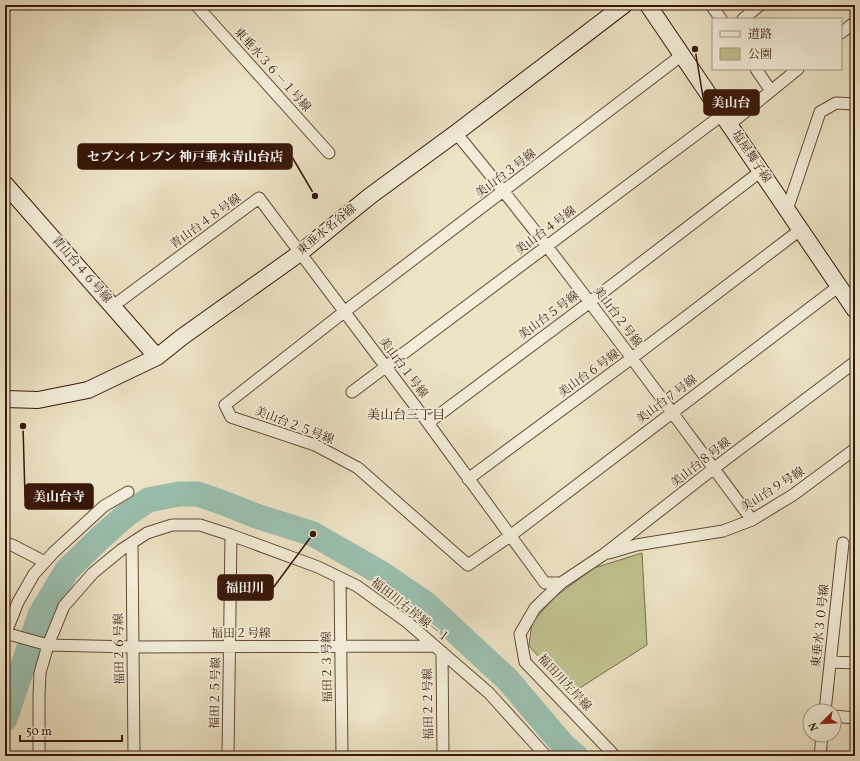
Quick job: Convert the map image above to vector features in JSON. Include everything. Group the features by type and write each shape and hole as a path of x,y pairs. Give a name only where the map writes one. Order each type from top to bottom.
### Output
{"street":[{"name":"東垂水３６－１号線","path":"196,5 329,153"},
{"name":"東垂水名谷線","path":"5,399 38,400 88,390 158,357 182,337 300,252 370,196 456,133 624,5"},
{"name":"塩屋舞子線","path":"648,5 855,310"},
{"path":"711,5 720,18"},
{"path":"745,18 760,5"},
{"path":"842,32 855,22"},
{"name":"美山台３号線","path":"344,312 682,55"},
{"path":"757,70 771,91"},
{"name":"美山台４号線","path":"352,392 547,246 726,120 771,91 797,70"},
{"path":"787,210 820,112 836,104 855,104"},
{"name":"美山台２号線","path":"456,133 505,191 590,302 752,520"},
{"name":"美山台５号線","path":"428,423 590,302 761,171"},
{"name":"青山台４６号線","path":"5,184 158,357"},
{"name":"青山台４８号線","path":"113,306 259,198 300,252"},
{"name":"美山台６号線","path":"468,479 632,358 800,230"},
{"name":"美山台１号線","path":"300,252 545,583 561,583"},
{"name":"美山台７号線","path":"510,536 839,286"},
{"name":"美山台２５号線","path":"344,312 226,405 232,417 315,445 358,468 468,565 510,536"},
{"name":"美山台８号線","path":"561,583 603,555 713,469 855,362"},
{"name":"美山台９号線","path":"603,555 636,545 722,531 752,520 793,495 855,449"},
{"path":"5,634 18,602 34,574 104,506 128,492"},
{"name":"福田川右岸線－１","path":"39,756 40,673 48,645 64,606 93,573 121,550 146,533 172,525 200,525 231,535 286,554 318,567 357,586 407,622 438,648 488,693 546,756"},
{"name":"福田２５号線","path":"228,756 231,535"},
{"path":"5,543 45,562"},
{"name":"福田２６号線","path":"132,543 134,756"},
{"name":"東垂水３０号線","path":"826,703 843,543"},
{"name":"福田２３号線","path":"340,578 342,756"},
{"name":"福田川左岸線","path":"561,583 534,608 520,634 525,662 615,756"},
{"name":"福田２号線","path":"5,634 48,645 133,647 341,646 438,648"},
{"name":"福田２２号線","path":"438,648 443,756"},
{"path":"831,662 855,663"},
{"path":"842,717 855,718"},
{"path":"820,756 821,743"},
{"path":"534,744 534,756"}],"green space":[{"path":"642,553 647,645 572,693 529,646 532,622 556,596 594,568"}],"waterway":[{"path":"5,719 40,615 67,570 126,515 148,500 179,494 198,494 256,516 313,534 381,573 425,603 508,680 564,746 576,756"}],"place":[{"name":"美山台","path":"695,49"},
{"name":"セブンイレブン 神戸垂水青山台店","path":"315,196"},
{"name":"美山台寺","path":"23,426"},
{"name":"福田川","path":"313,534"}],"district":[{"name":"美山台三丁目","path":"406,416"}]}
